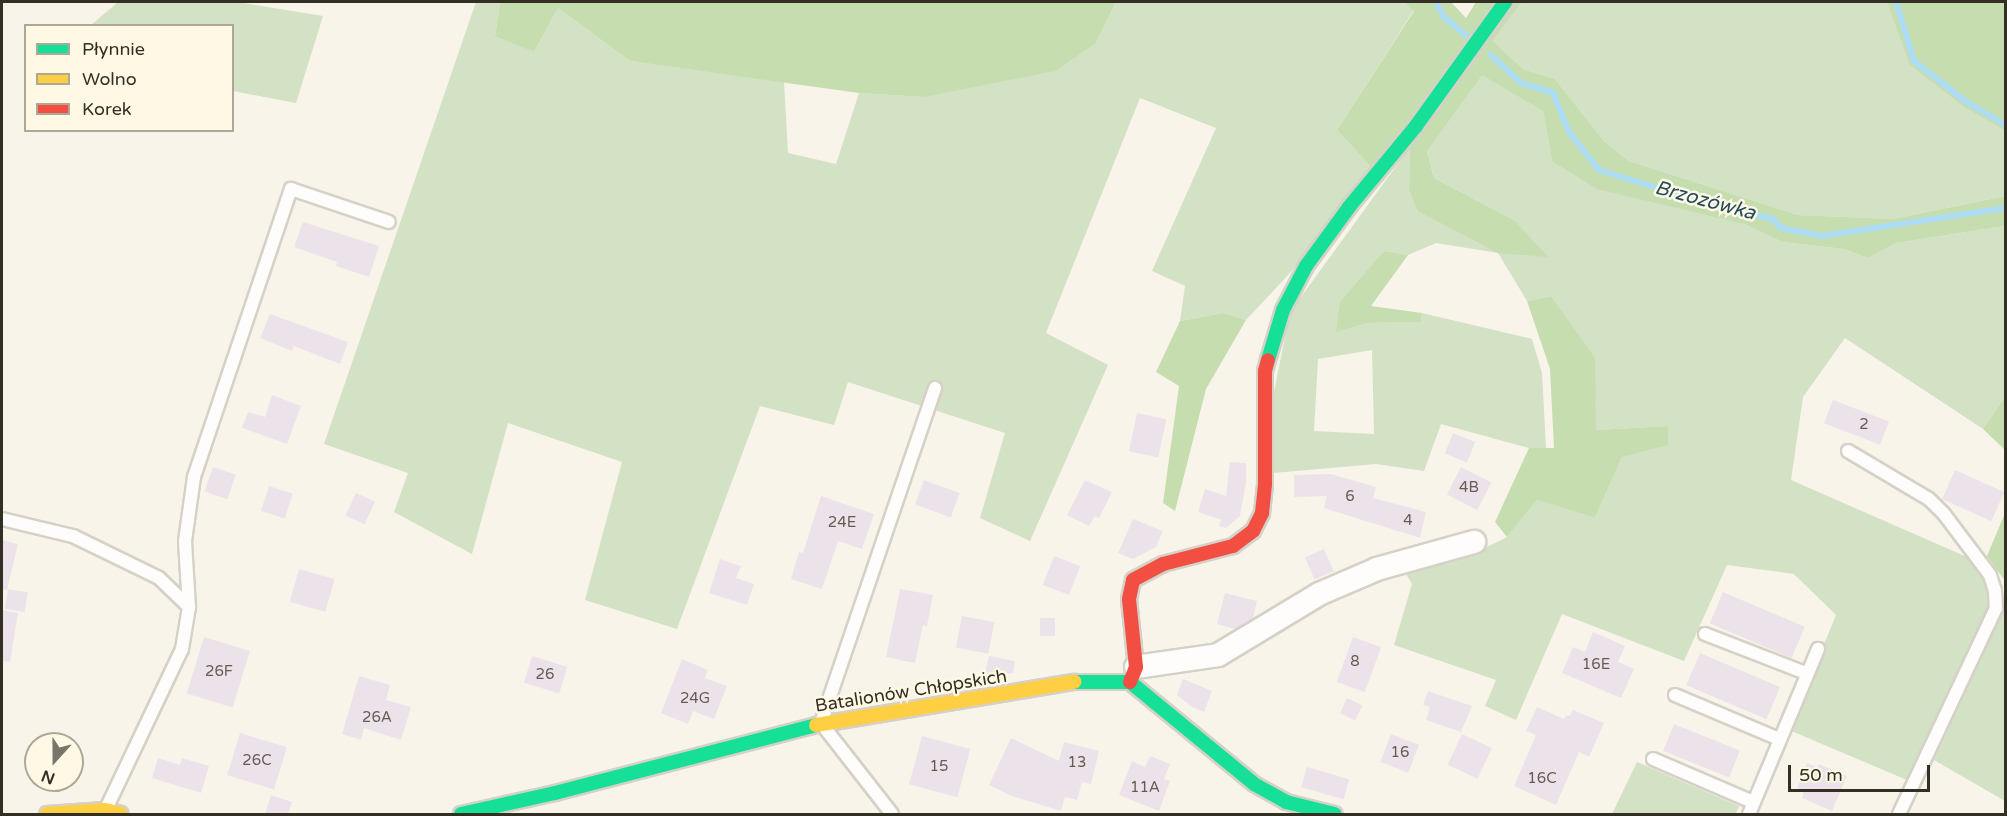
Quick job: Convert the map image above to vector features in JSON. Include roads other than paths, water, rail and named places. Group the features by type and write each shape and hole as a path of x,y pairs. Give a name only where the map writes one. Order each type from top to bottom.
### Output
{"street":[{"path":"1335,814 1286,802 1254,784 1157,702 1133,674 1129,599 1133,580 1163,564 1233,546 1253,531 1263,513 1265,371 1271,342 1283,310 1306,266 1349,207 1416,126 1505,2"},
{"path":"1133,674 1218,655 1319,594 1377,570 1474,542"},
{"name":"Batalionów Chłopskich","path":"461,814 555,793 820,723 1133,674"},
{"path":"47,814 105,810 121,814"}],"lane":[{"path":"105,810 182,649 189,607 185,541 194,477 291,189 389,222"},
{"path":"892,814 820,723 935,388"},
{"path":"1848,451 1929,498 1944,513 1990,575 1995,591 1996,608 1899,814"},
{"path":"2,519 73,536 159,578 189,607"},
{"path":"1705,634 1808,674"},
{"path":"1653,759 1751,808 1818,649"},
{"path":"1675,695 1779,739"}],"waterway":[{"name":"Brzozówka","path":"1436,2 1443,16 1467,36"},
{"path":"1896,2 1914,61 1968,103 2006,125"},
{"name":"Brzozówka","path":"1491,55 1521,83 1553,93 1569,132 1599,170 1709,204 1773,219 1781,228 1822,236 2006,208"}]}
